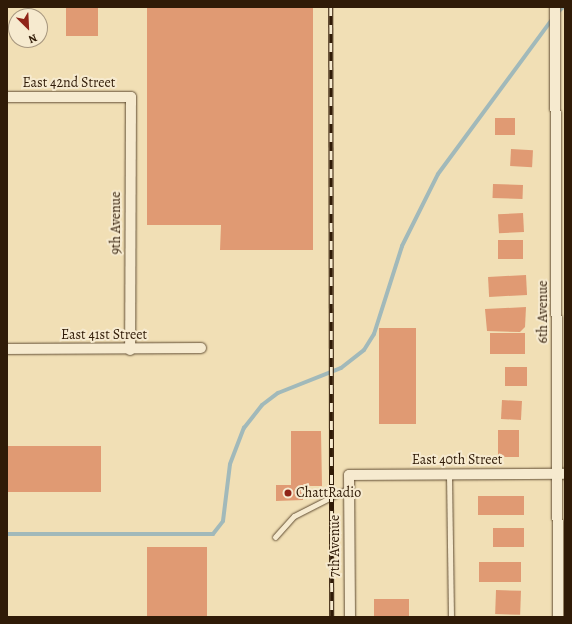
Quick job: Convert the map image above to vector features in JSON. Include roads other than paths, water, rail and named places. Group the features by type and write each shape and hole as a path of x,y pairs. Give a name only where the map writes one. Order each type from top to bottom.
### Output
{"street":[{"name":"6th Avenue","path":"555,7 561,55 561,474 558,617"},
{"name":"East 42nd Street","path":"7,97 131,97"},
{"name":"9th Avenue","path":"130,350 131,97"},
{"name":"East 41st Street","path":"7,349 130,350 201,348"},
{"name":"East 40th Street","path":"349,475 561,474"},
{"name":"7th Avenue","path":"349,475 350,617"}],"lane":[{"path":"449,474 451,617"},
{"path":"275,537 294,516 349,488"}],"waterway":[{"path":"557,13 563,7"},
{"path":"7,534 213,534 223,521 230,464 244,428 262,405 278,393 341,368 364,350 374,334 402,246 438,174 553,18"}],"railway":[{"path":"331,7 332,617"}],"place":[{"name":"ChattRadio","path":"288,493"}]}
